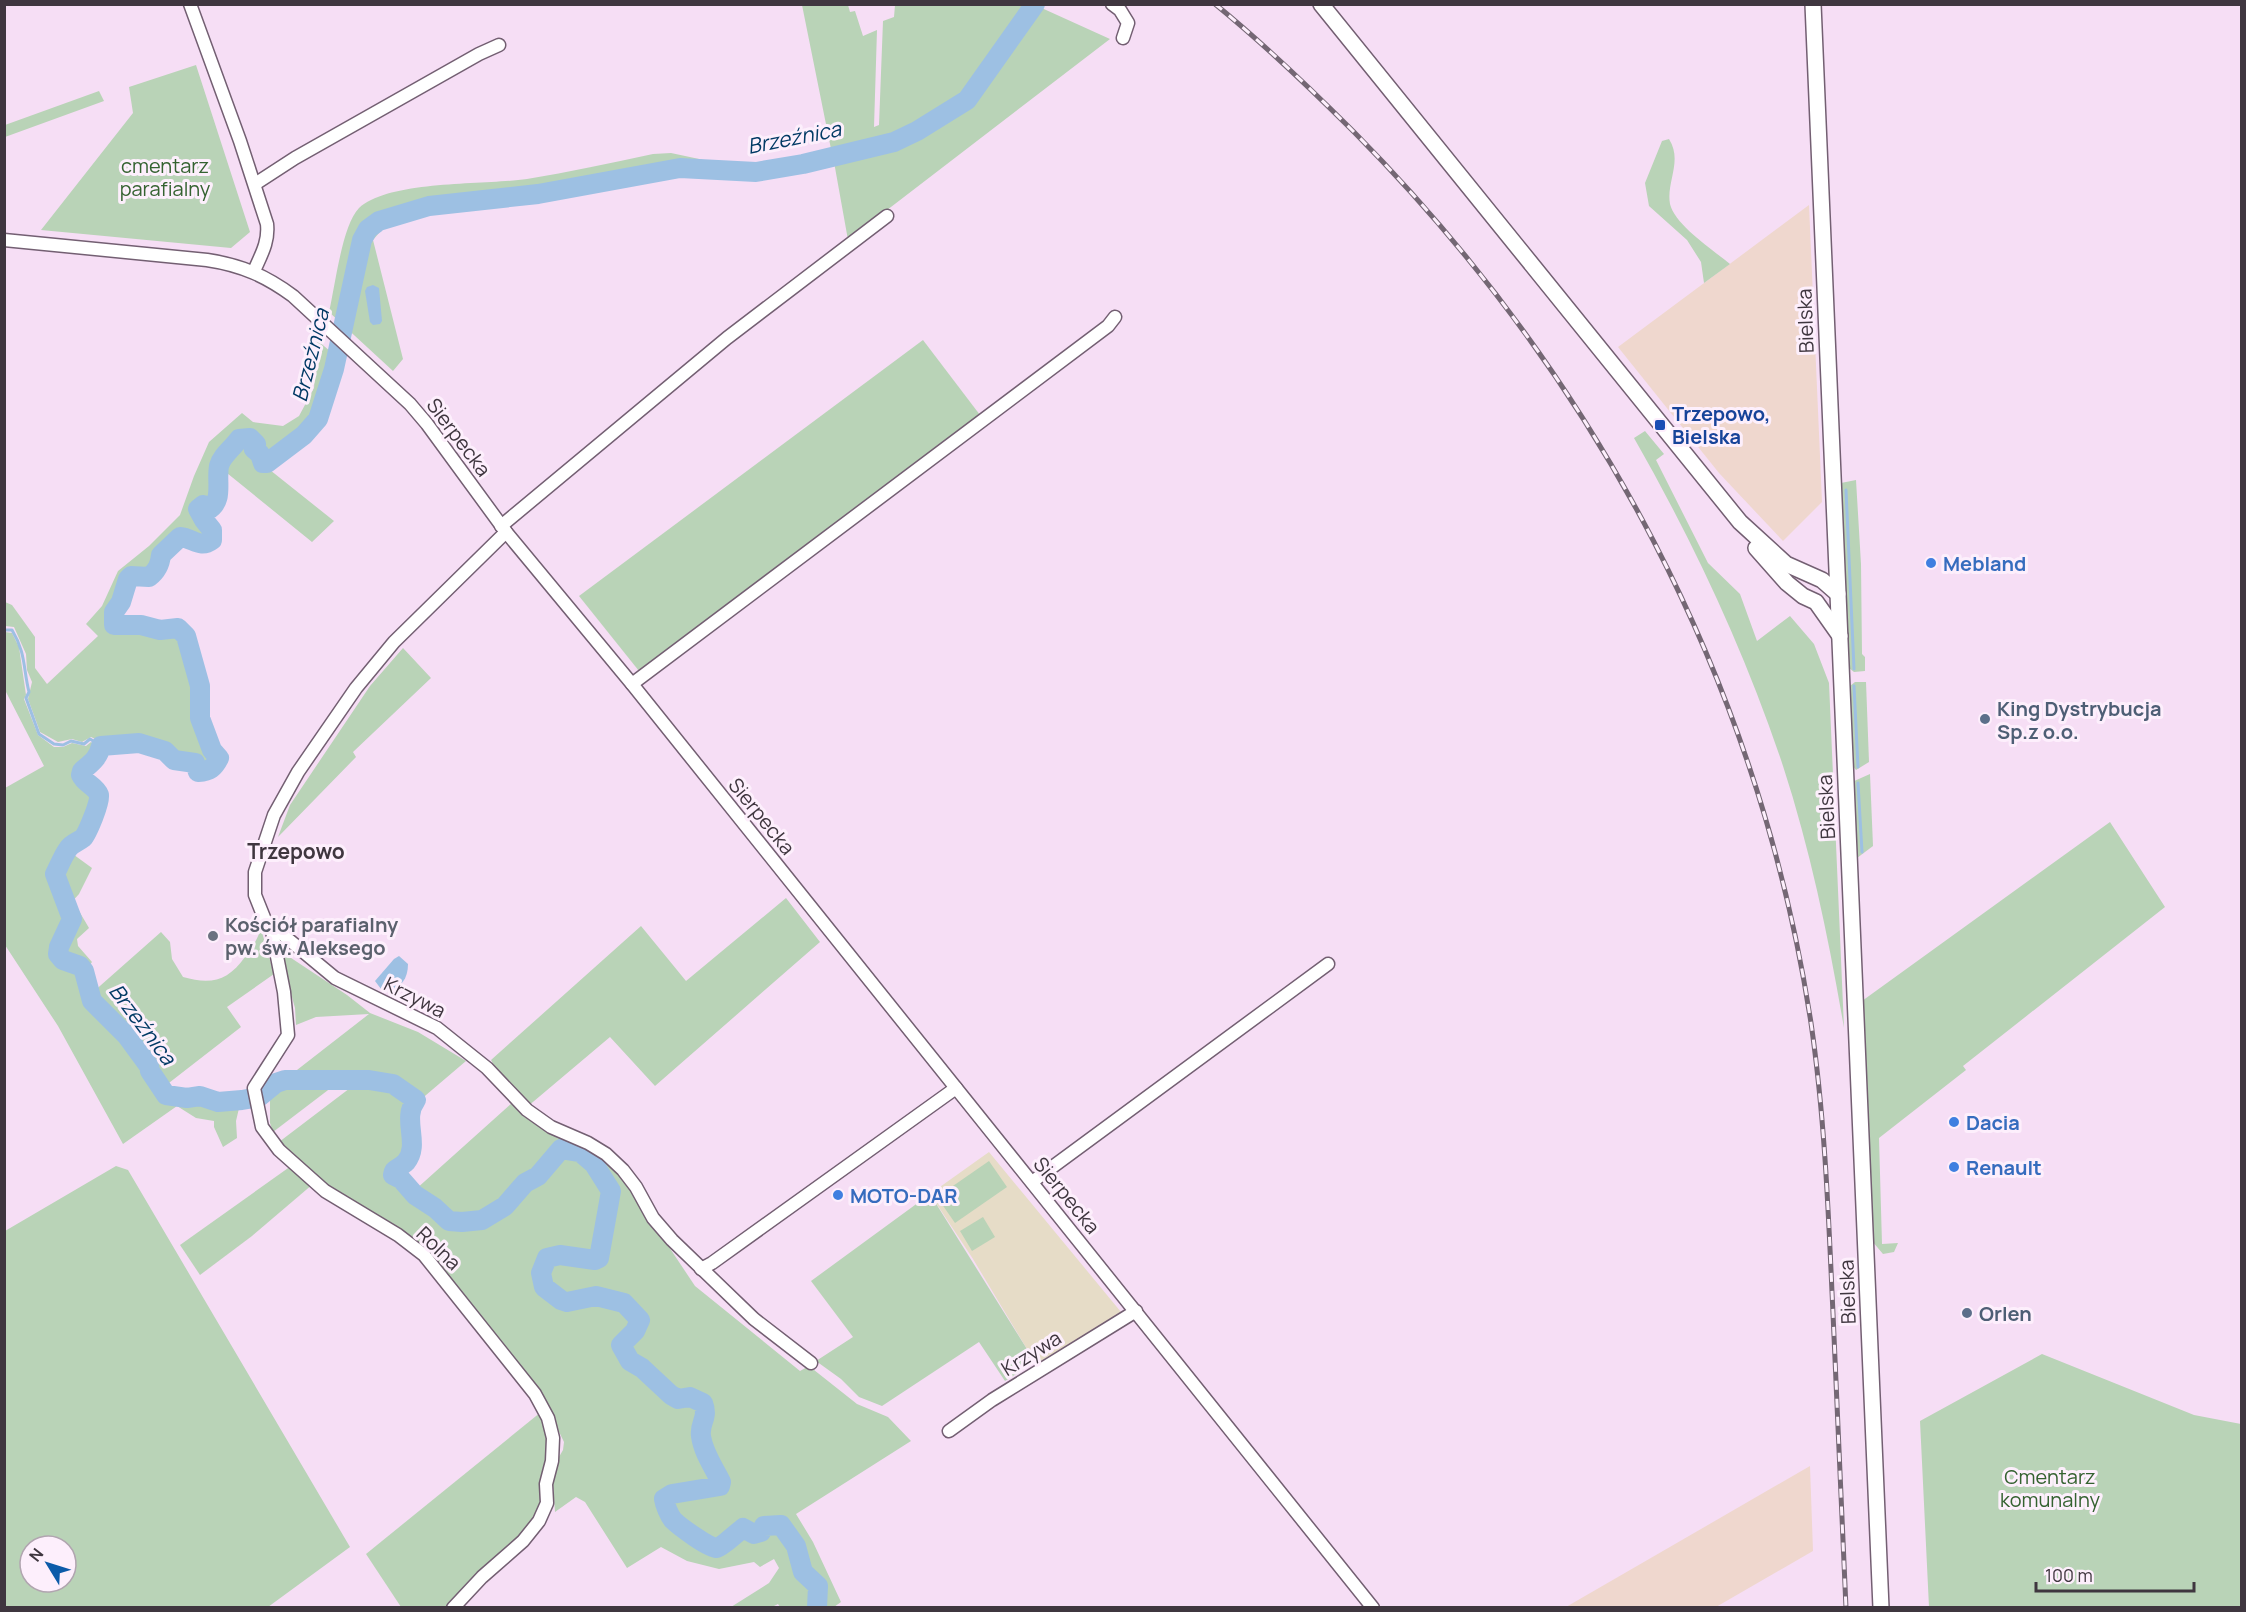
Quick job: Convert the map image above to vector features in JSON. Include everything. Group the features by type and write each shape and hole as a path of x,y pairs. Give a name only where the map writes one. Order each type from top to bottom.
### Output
{"main road":[{"path":"1321,4 1740,522 1759,552 1779,575 1803,596 1816,602 1840,636"},
{"name":"Bielska","path":"1813,4 1881,1608"},
{"path":"1740,522 1786,564 1822,580 1838,597"},
{"path":"1809,575 1827,566 1836,552"},
{"path":"1816,602 1838,597"}],"street":[{"path":"190,4 255,184 267,224 268,236 254,271"},
{"path":"1112,4 1120,10 1128,23 1123,38"},
{"path":"255,184 295,158 479,54 499,45"},
{"name":"Krzywa","path":"811,1363 754,1319 701,1269 653,1218 636,1187 606,1154 588,1143 551,1127 527,1110 487,1068 437,1028 335,978 271,926 265,920 255,895 255,872 274,814 298,772 356,688 394,642 504,529 718,345 887,216"},
{"name":"Sierpecka","path":"4,240 226,262 254,271 280,286 410,404 504,529 632,684 1373,1608"},
{"path":"632,684 1108,326 1114,317"},
{"name":"Rolna","path":"271,926 284,992 288,1035 254,1090 262,1127 279,1150 325,1191 398,1235 424,1255 535,1394 548,1418 553,1438 552,1461 546,1484 547,1503 539,1521 522,1541 482,1577 453,1608"},
{"path":"1032,1182 1328,964"},
{"path":"701,1269 956,1088"},
{"name":"Krzywa","path":"949,1431 992,1400 1136,1311"}],"shaded area":[{"path":"1809,205 1822,502 1783,541 1719,473 1618,347"},
{"path":"989,1152 1121,1312 1036,1364 973,1259 930,1194"},
{"path":"1810,1466 1813,1551 1716,1607 1566,1607"}],"green space":[{"path":"802,5 848,5 850,12 855,11 863,36 877,30 874,127 879,125 883,21 894,17 895,5 1035,5 1110,39 848,240 834,162 767,175 678,174 562,197 402,219 384,227 373,240 403,359 393,371 329,312 340,257 353,216 359,208 373,199 392,192 439,185 527,179 653,154 671,153 718,163 756,164 831,149"},
{"name":"cmentarz parafialny","path":"196,65 250,232 231,248 41,230 133,113 129,87"},
{"path":"99,91 104,101 5,137 5,125"},
{"path":"1669,139 1674,155 1669,196 1673,212 1687,229 1730,264 1704,283 1701,262 1687,240 1649,206 1645,183 1662,141"},
{"path":"317,340 331,352 332,357 315,417 300,435 264,461 252,437 238,436 217,470 215,485 217,494 210,507 202,503 197,506 198,516 210,531 209,540 203,543 180,535 160,552 153,570 145,575 127,576 118,603 111,612 111,623 114,629 141,627 160,633 177,629 183,635 198,687 198,720 216,756 216,762 208,770 200,769 194,761 175,758 173,753 166,748 137,739 114,743 102,742 91,737 82,742 72,739 58,742 40,732 28,699 32,682 27,670 26,654 14,627 5,626 5,602 12,605 35,637 35,668 47,684 98,636 86,624 102,606 118,571 149,546 180,515 209,442 242,413 253,422 283,426 299,416 314,388"},
{"path":"923,340 980,415 639,671 579,596"},
{"path":"1645,431 1664,454 1656,460 1708,563 1740,594 1757,641 1790,616 1814,644 1829,683 1844,1028 1818,896 1783,766 1752,681 1717,599 1634,438"},
{"path":"249,440 253,444 251,449 257,455 260,465 265,466 334,521 312,542 222,469 224,461 239,442"},
{"path":"1856,480 1861,564 1862,654 1865,657 1865,671 1854,672 1849,668 1841,483"},
{"path":"5,632 12,633 19,647 26,695 24,699 38,735 54,747 63,747 72,743 86,746 91,742 96,746 92,760 78,773 83,785 97,793 93,814 83,835 65,842 66,846 51,873 70,919 53,951 54,961 79,968 82,972 87,998 139,1057 161,1097 174,1101 205,1101 215,1105 240,1104 236,1121 237,1138 223,1147 214,1127 214,1121 196,1118 177,1106 123,1144 58,1026 5,945 5,788 44,766 5,690"},
{"path":"403,648 431,678 353,752 356,757 278,837 290,805 370,686"},
{"path":"1855,682 1866,682 1869,762 1856,770 1853,766 1849,690"},
{"path":"1870,774 1873,846 1857,858 1852,782"},
{"path":"2110,822 2165,907 1963,1066 1966,1070 1879,1138 1882,1244 1898,1243 1894,1252 1883,1254 1872,1241 1862,1001"},
{"path":"70,852 92,868 79,894 70,904 58,872"},
{"path":"786,898 820,942 655,1086 610,1037 527,1107 503,1081 491,1060 641,926 686,981"},
{"path":"79,911 89,928 77,939 78,946 92,962 86,970 81,964 63,956 62,951 65,937 75,919 73,912"},
{"path":"261,929 274,974 227,1007 241,1027 165,1086 155,1075 153,1066 131,1031 96,1003 92,993 161,932 170,942 172,959 183,977 210,981 225,976 239,965"},
{"path":"279,950 370,1013 418,1032 466,1061 419,1101 393,1082 365,1077 288,1077 369,1014 316,1017 296,1025 295,1008"},
{"path":"358,1082 393,1086 412,1102 406,1113 408,1152 391,1175 399,1180 410,1196 432,1209 448,1224 464,1226 468,1223 483,1222 507,1208 527,1185 540,1178 562,1152 579,1154 587,1160 609,1193 598,1256 595,1258 563,1252 546,1257 539,1271 542,1288 560,1302 570,1304 596,1298 623,1304 638,1321 619,1345 630,1363 669,1399 695,1400 701,1405 704,1412 699,1434 700,1446 720,1481 719,1484 688,1488 672,1493 661,1500 671,1521 697,1542 715,1552 743,1532 753,1537 763,1534 765,1529 781,1527 793,1547 802,1573 816,1587 814,1607 780,1607 778,1604 772,1607 731,1607 769,1583 779,1568 774,1559 760,1567 754,1562 719,1569 687,1561 661,1547 627,1568 585,1502 576,1497 555,1512 552,1469 563,1450 564,1442 546,1405 444,1274 294,1161 279,1142"},
{"path":"284,1083 303,1086 307,1083 336,1084 273,1132 270,1123 270,1097"},
{"path":"513,1102 602,1155 627,1181 695,1286 800,1371 809,1366 857,1404 888,1417 911,1441 796,1514 813,1542 841,1602 834,1607 819,1607 820,1586 804,1569 799,1544 781,1525 770,1523 759,1531 742,1526 730,1533 720,1546 714,1547 672,1516 666,1502 667,1498 724,1487 725,1484 703,1435 709,1413 701,1400 692,1395 673,1395 632,1361 623,1345 636,1333 642,1321 628,1301 596,1294 568,1300 562,1299 546,1280 548,1262 553,1259 596,1262 602,1259 614,1189 609,1177 595,1160 579,1149 559,1145 544,1166 523,1182 503,1204 483,1216 457,1220 447,1217 415,1190"},
{"path":"989,1161 1007,1187 955,1223 937,1197"},
{"path":"116,1166 128,1170 350,1547 268,1607 5,1607 5,1231"},
{"path":"291,1166 313,1184 252,1236 200,1275 180,1245"},
{"path":"930,1194 1035,1362 1005,1381 979,1342 882,1406 859,1397 841,1379 816,1361 853,1337 811,1281"},
{"path":"983,1217 995,1237 972,1251 960,1231"},
{"name":"Cmentarz komunalny","path":"2042,1354 2194,1415 2241,1424 2241,1607 1929,1607 1920,1421"},
{"path":"541,1412 548,1427 544,1505 532,1526 447,1607 401,1607 366,1554"}],"water":[{"path":"373,285 379,288 382,321 380,324 373,325 370,322 365,291 367,287"},
{"path":"399,956 408,964 407,974 397,988 388,992 381,989 375,981"}],"waterway":[{"name":"Brzeźnica","path":"817,1608 818,1586 803,1572 796,1546 781,1525 764,1526 761,1532 754,1534 743,1528 717,1548 702,1541 673,1520 664,1499 672,1494 720,1486 721,1482 702,1442 701,1431 705,1413 703,1403 690,1397 678,1399 671,1395 642,1368 630,1361 621,1345 635,1331 640,1320 624,1303 596,1296 567,1302 544,1287 541,1273 547,1258 560,1255 595,1260 599,1258 611,1191 594,1164 580,1152 561,1149 538,1176 525,1183 505,1206 482,1220 449,1221 435,1208 415,1195 401,1179 393,1175 394,1171 406,1162 410,1155 412,1147 410,1115 416,1100 393,1084 369,1080 285,1080 276,1083 259,1097 218,1102 200,1096 187,1098 166,1095 149,1066 127,1036 92,1001 84,971 80,966 63,960 58,954 72,919 55,874 68,849 85,835 96,810 99,795 81,775 82,771 96,758 101,746 139,743 165,751 174,760 195,763 198,772 211,768 219,758 212,750 200,718 200,686 186,636 178,628 160,630 141,625 114,625 114,612 121,602 128,579 131,576 149,577 158,568 161,555 180,537 200,543 212,540 212,530 198,509 203,505 208,510 216,502 220,462 239,439 250,438 256,444 254,449 260,454 263,463 267,463 304,435 318,419 334,369 362,240 368,229 379,221 429,206 538,194 680,168 756,172 803,164 894,142 917,131 967,100 1035,4"},
{"path":"1846,490 1854,669"},
{"path":"4,630 12,630 20,646 29,692 26,698 39,734 54,744 63,745 71,741 84,744 90,739 101,746"},
{"path":"1854,686 1858,767"},
{"path":"1858,783 1862,852"}],"railway":[{"path":"1215,4 1286,66 1354,132 1441,227 1520,327 1591,432 1654,542 1707,656 1752,774 1786,897 1811,1023 1827,1191 1846,1608"}],"place":[{"name":"Trzepowo, Bielska","path":"1660,425"},
{"name":"Mebland","path":"1931,563"},
{"name":"King Dystrybucja Sp.z o.o.","path":"1985,719"},
{"name":"Kościół parafialny pw. św. Aleksego","path":"213,936"},
{"name":"Dacia","path":"1954,1122"},
{"name":"Renault","path":"1954,1167"},
{"name":"MOTO-DAR","path":"838,1195"},
{"name":"Orlen","path":"1967,1313"}],"district":[{"name":"Trzepowo","path":"296,851"}]}
